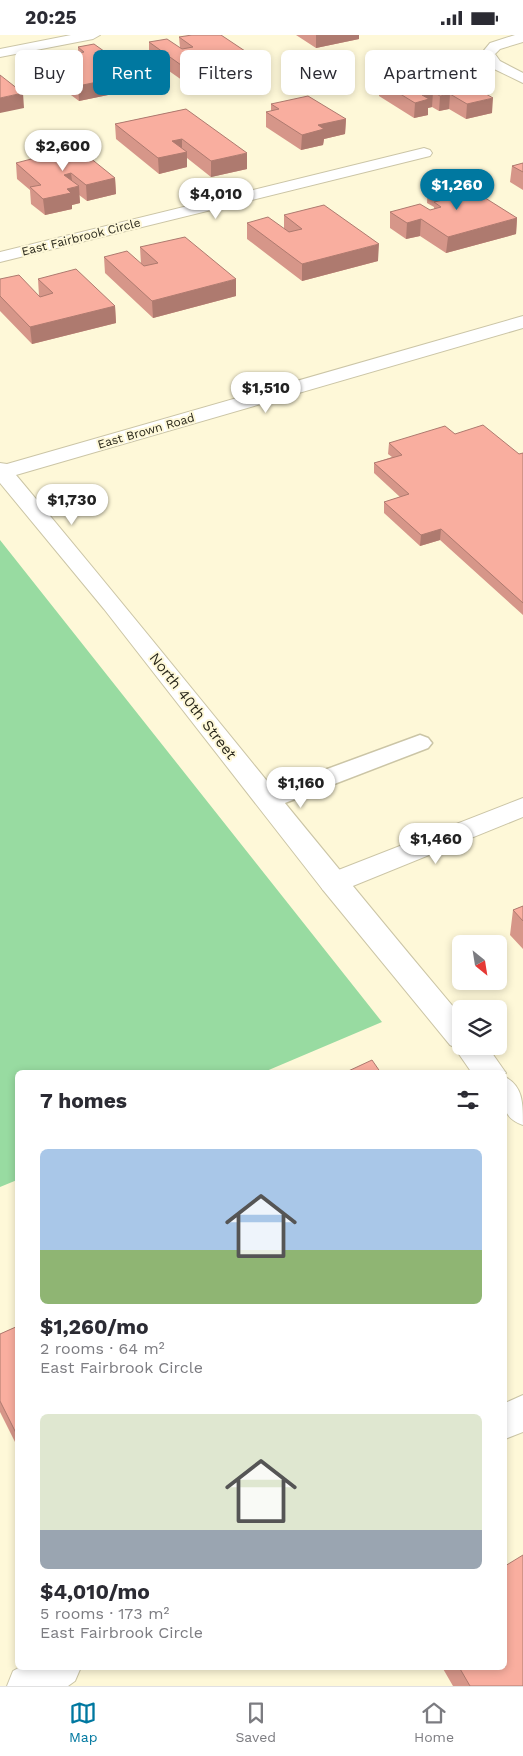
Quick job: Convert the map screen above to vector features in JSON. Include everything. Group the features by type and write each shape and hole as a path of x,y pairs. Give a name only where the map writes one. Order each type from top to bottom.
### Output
{"street":[{"path":"0,53 93,35"},
{"path":"523,37 502,43 490,50 488,54 495,64 523,79"},
{"name":"East Fairbrook Circle","path":"0,257 424,153"},
{"name":"East Brown Road","path":"1,471 523,322"},
{"name":"North 40th Street","path":"1,471 112,604 333,883 452,1026"},
{"path":"333,883 523,807"},
{"path":"476,1055 488,1070"},
{"path":"507,1092 523,1112"},
{"path":"507,1421 523,1412"},
{"path":"28,1686 56,1670"}],"lane":[{"path":"268,800 420,743"}],"green space":[{"path":"0,540 382,1022 269,1070 15,1070 15,1181 0,1187"}],"building":[{"path":"221,35 244,50 180,50 180,64 170,57 170,50 160,50 149,42 167,39 182,49 193,47 179,37"},
{"path":"94,44 102,50 93,50 93,83 83,85 84,52 78,47"},
{"path":"0,75 15,87 15,95 0,98"},
{"path":"402,95 422,95 429,99 415,103"},
{"path":"452,95 488,95 493,98 467,104"},
{"path":"308,96 346,119 318,125 324,129 302,135 266,112 279,109 271,104"},
{"path":"186,109 247,153 211,161 182,139 172,141 187,152 158,158 115,124"},
{"path":"74,145 115,178 86,185 71,173 64,175 79,186 67,189 71,193 43,199 30,187 41,185 16,163 39,157 42,160 61,155 54,149"},
{"path":"523,163 523,172 512,166"},
{"path":"455,179 517,218 448,237 421,219 407,223 390,212 420,204 430,210 441,207 434,202 447,199 428,186"},
{"path":"324,205 379,244 302,264 247,223 268,217 289,232 302,229 284,215"},
{"path":"185,237 236,279 152,301 104,257 127,251 144,266 158,263 140,247"},
{"path":"76,269 115,306 30,327 0,296 0,279 19,275 40,297 53,293 38,279"},
{"path":"483,425 519,454 523,453 523,603 441,529 421,535 384,502 409,494 374,463 402,455 389,443 445,426 455,434"},
{"path":"523,906 523,921 513,910"},
{"path":"372,1060 379,1070 350,1070"},
{"path":"15,1327 15,1431 0,1401 0,1334"},
{"path":"523,1555 523,1686 470,1686 461,1670 507,1670 507,1565"}]}
